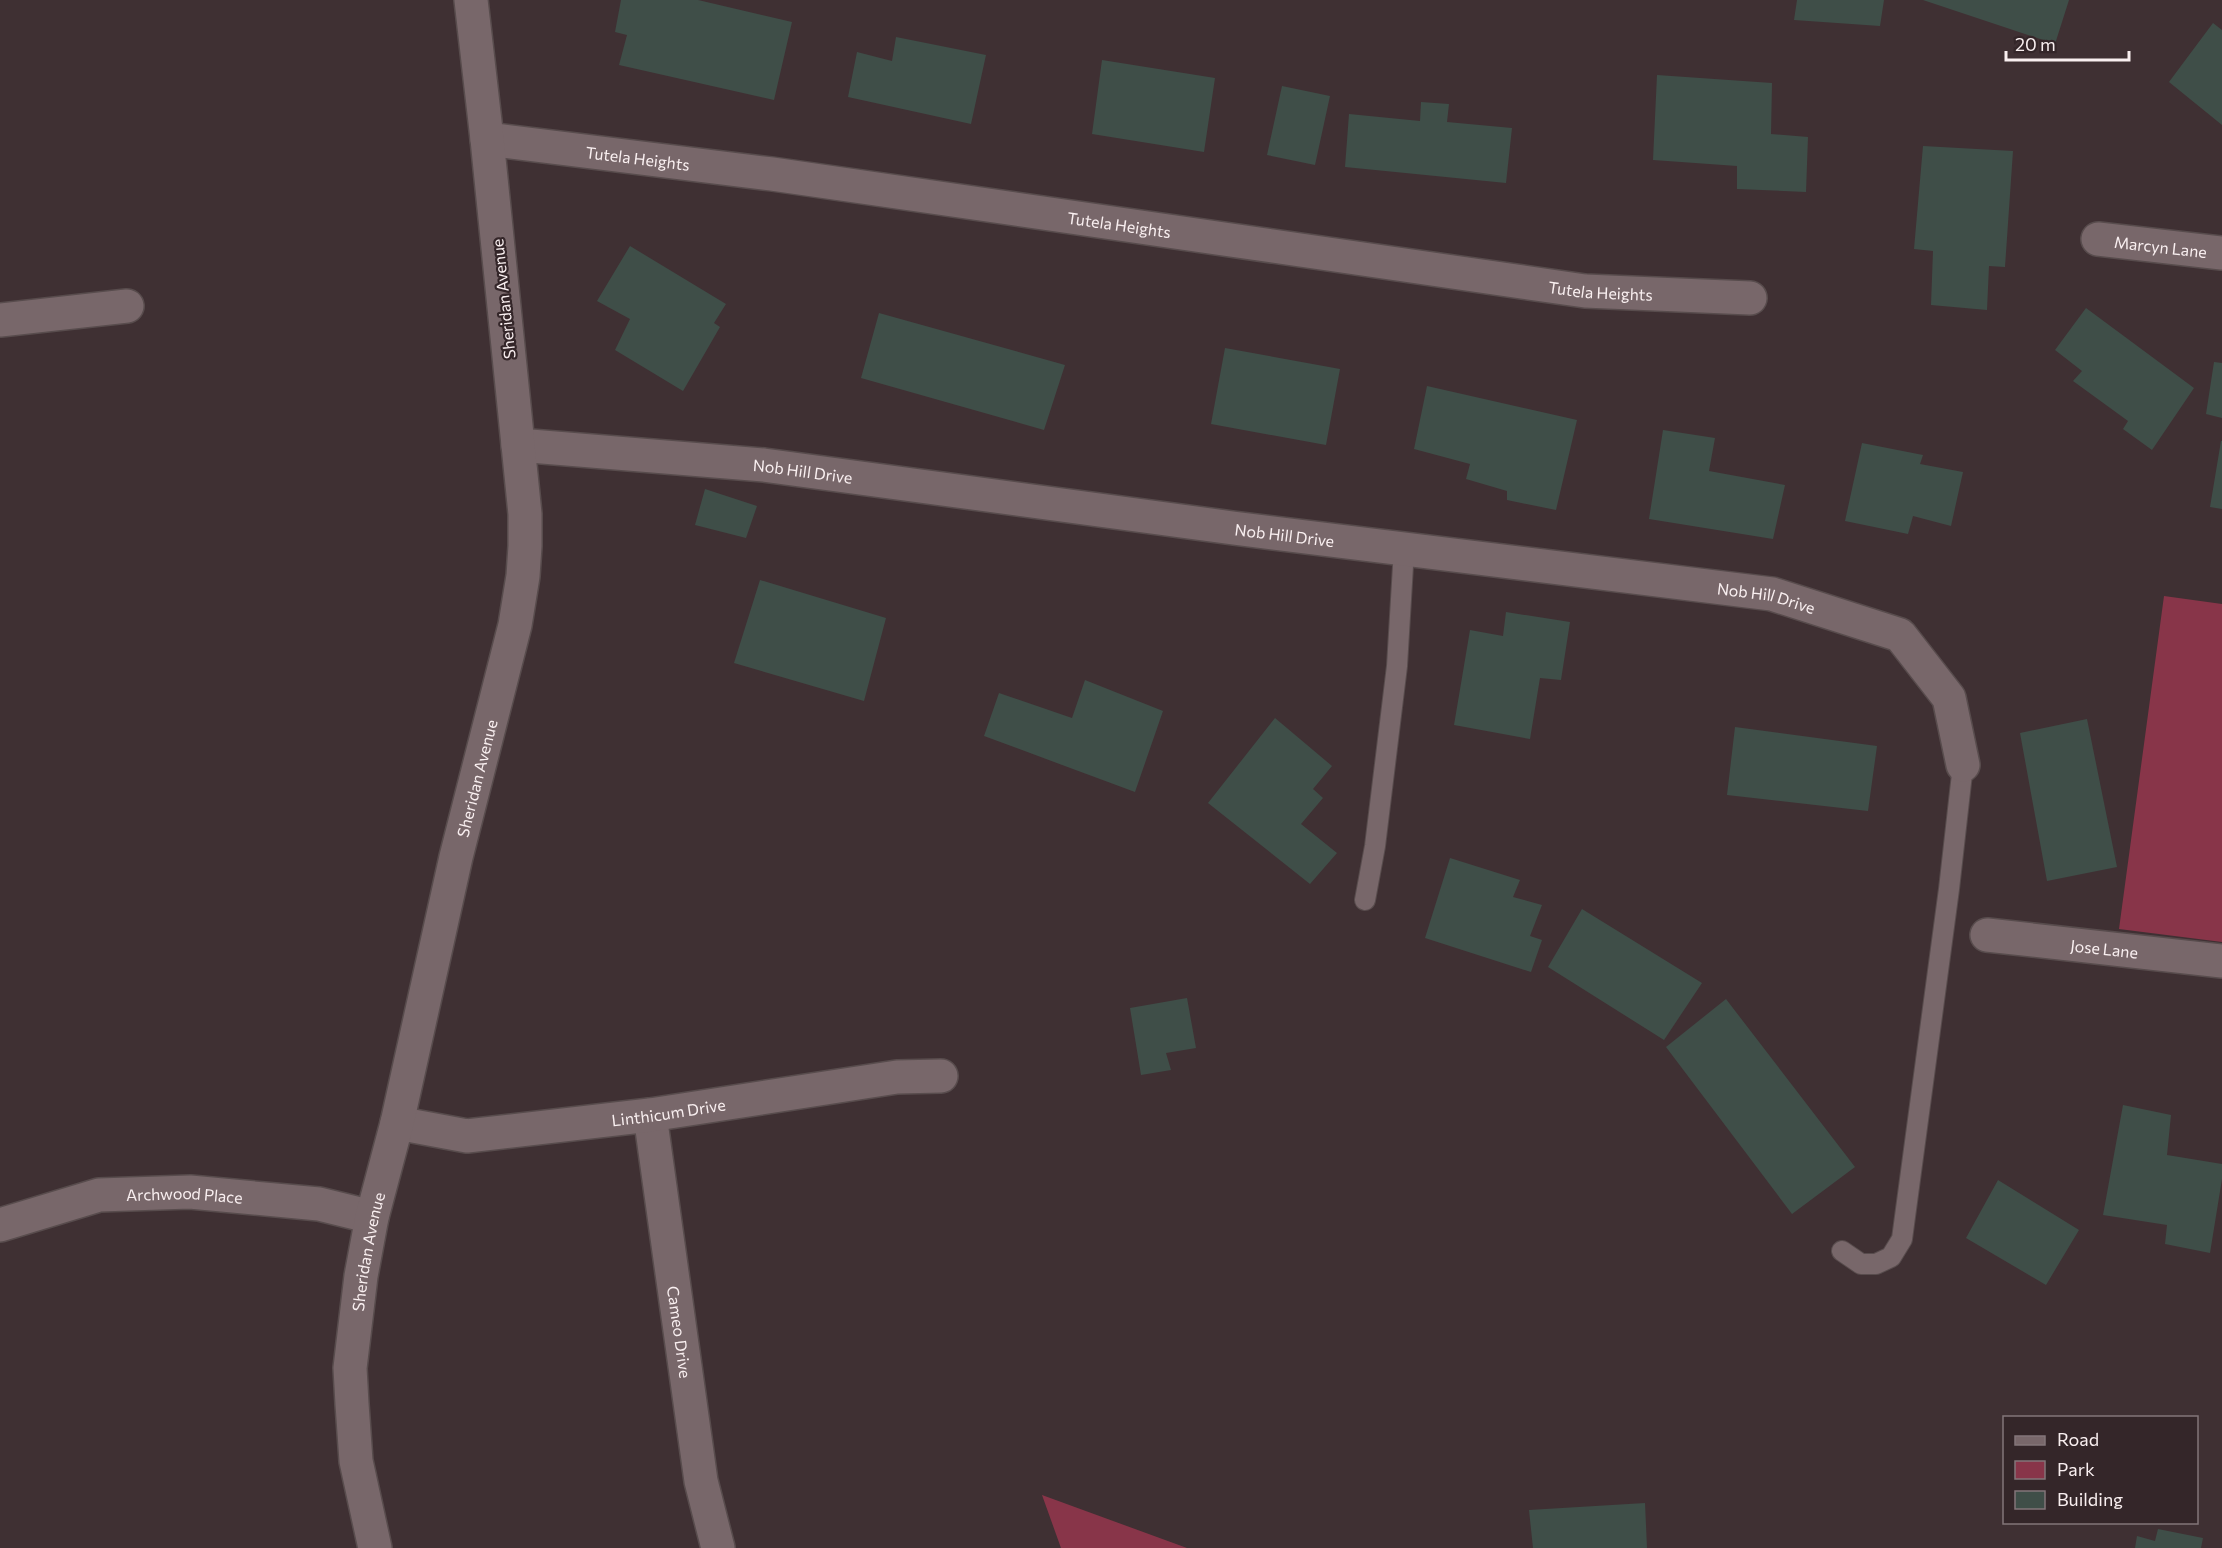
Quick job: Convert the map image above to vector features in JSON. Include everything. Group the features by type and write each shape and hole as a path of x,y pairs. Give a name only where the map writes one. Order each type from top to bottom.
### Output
{"street":[{"name":"Sheridan Avenue","path":"375,1548 356,1461 350,1368 361,1276 372,1217 397,1123 456,857 515,625 525,546 525,514 488,139 471,0"},
{"name":"Tutela Heights","path":"488,139 772,174 1585,291 1750,298"},
{"name":"Marcyn Lane","path":"2098,239 2222,253"},
{"path":"0,320 127,306"},
{"name":"Nob Hill Drive","path":"518,445 764,465 1233,528 1772,594 1900,634 1949,698 1963,765"},
{"name":"Jose Lane","path":"1987,935 2222,961"},
{"name":"Linthicum Drive","path":"397,1123 467,1136 650,1115 897,1077 941,1076"},
{"name":"Cameo Drive","path":"650,1115 701,1481 718,1548"},
{"name":"Archwood Place","path":"0,1225 99,1195 190,1192 319,1204 372,1217"}],"lane":[{"path":"1365,900 1375,846 1397,666 1404,549"},
{"path":"1842,1251 1861,1264 1876,1264 1891,1257 1902,1239 1949,889 1963,765"}],"green space":[{"path":"2164,596 2222,604 2222,942 2119,929"},
{"path":"1042,1495 1187,1548 1061,1548"}],"building":[{"path":"621,0 698,0 792,22 774,100 619,65 627,35 615,32"},
{"path":"1797,0 1884,0 1880,26 1794,20"},
{"path":"1923,0 2069,0 2055,44"},
{"path":"2213,23 2222,30 2222,125 2169,82"},
{"path":"896,37 986,55 971,124 848,97 857,52 892,61"},
{"path":"1102,60 1215,78 1204,152 1092,134"},
{"path":"1657,75 1772,83 1771,134 1808,137 1806,192 1737,189 1737,166 1653,160"},
{"path":"1282,86 1330,96 1315,165 1267,155"},
{"path":"1421,102 1449,104 1447,122 1512,128 1506,183 1345,167 1349,114 1420,121"},
{"path":"1923,146 2013,151 2005,267 1989,266 1987,310 1931,305 1933,251 1914,249"},
{"path":"630,246 726,304 714,323 720,327 683,391 615,350 630,319 597,301"},
{"path":"2086,308 2194,388 2152,450 2123,429 2128,421 2073,381 2082,371 2055,350"},
{"path":"879,313 1065,365 1044,430 861,378"},
{"path":"1225,348 1340,369 1326,445 1211,424"},
{"path":"2214,362 2222,363 2222,418 2206,414"},
{"path":"1427,386 1577,420 1556,510 1507,500 1507,491 1466,479 1470,464 1414,449"},
{"path":"1663,430 1715,438 1709,471 1785,485 1773,539 1649,519"},
{"path":"2222,441 2222,509 2210,507"},
{"path":"1862,443 1923,455 1920,464 1963,472 1951,526 1913,516 1908,534 1845,521"},
{"path":"705,489 757,506 746,538 695,525"},
{"path":"760,580 886,618 864,701 734,663"},
{"path":"1506,612 1570,622 1561,680 1540,678 1530,739 1454,725 1470,630 1503,636"},
{"path":"1085,680 1163,711 1135,792 984,736 999,693 1072,718"},
{"path":"1275,718 1332,766 1313,789 1323,798 1301,824 1337,853 1310,884 1208,803"},
{"path":"2087,719 2117,867 2047,881 2020,733"},
{"path":"1735,727 1877,746 1868,811 1727,795"},
{"path":"1450,858 1520,880 1513,897 1542,905 1530,936 1542,940 1531,972 1425,938"},
{"path":"1582,909 1702,983 1664,1040 1548,967"},
{"path":"1187,998 1196,1048 1166,1053 1171,1070 1141,1075 1130,1008"},
{"path":"1726,999 1855,1167 1792,1214 1666,1047"},
{"path":"2123,1105 2171,1115 2167,1155 2222,1164 2222,1179 2210,1253 2165,1244 2167,1225 2103,1215"},
{"path":"1998,1180 2079,1230 2046,1285 1966,1238"},
{"path":"1645,1503 1647,1548 1533,1548 1529,1510"},
{"path":"2158,1529 2203,1538 2201,1548 2135,1548 2137,1536 2155,1541"}]}
